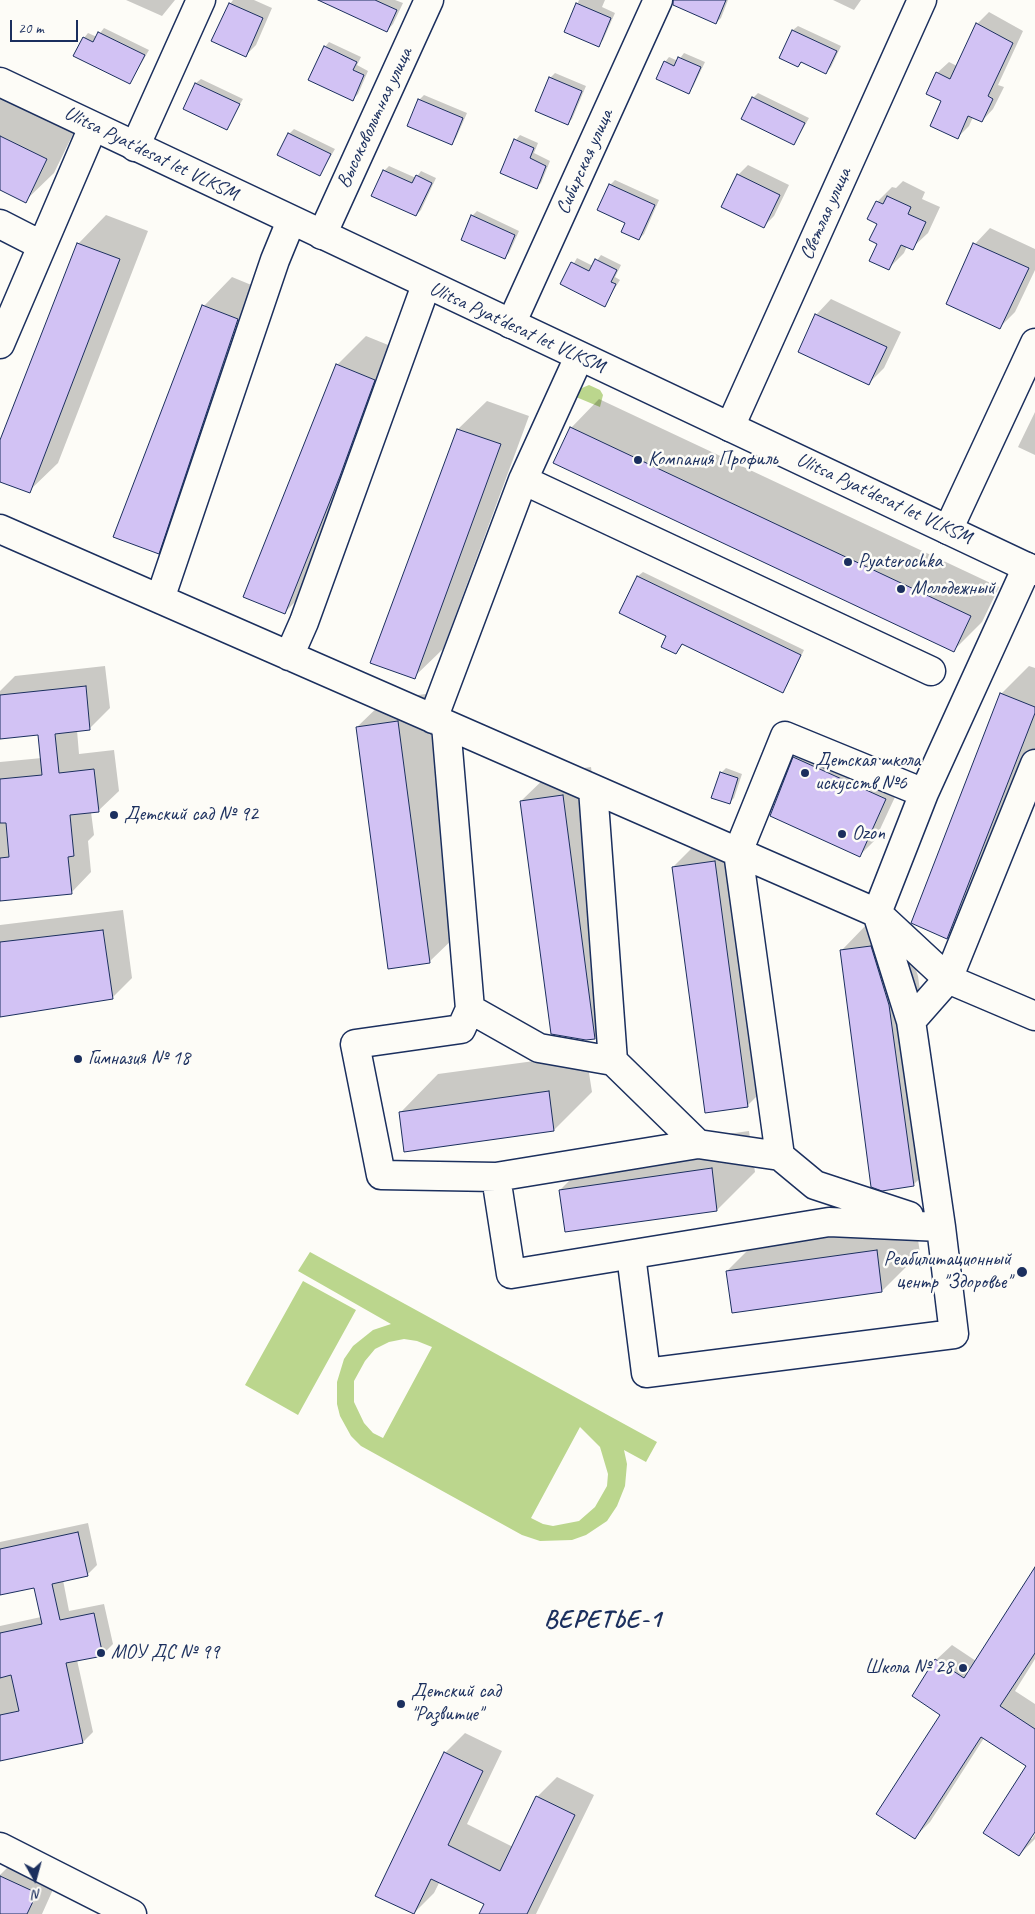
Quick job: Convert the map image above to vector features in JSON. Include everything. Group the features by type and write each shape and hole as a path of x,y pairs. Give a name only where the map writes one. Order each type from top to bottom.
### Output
{"street":[{"path":"135,147 201,0"},
{"name":"Высоковольтная улица","path":"322,235 429,0"},
{"name":"Сибирская улица","path":"511,324 658,0"},
{"name":"Светлая улица","path":"730,427 922,0"},
{"name":"Ulitsa Pyat'desat let VLKSM","path":"0,82 426,285 1031,569"},
{"path":"0,344 93,126"},
{"path":"160,599 275,260 291,221"},
{"path":"0,224 41,245"},
{"path":"289,656 304,622 426,285"},
{"path":"948,530 1035,343"},
{"path":"579,357 523,480 440,722 470,1009 461,1029 355,1044 381,1175 496,1177 698,1144 780,1156 815,1185 941,1227"},
{"path":"523,480 931,671"},
{"path":"0,529 876,913 948,980 1035,1016"},
{"path":"631,1255 646,1372 954,1334 941,1227 911,1022 876,913 924,793 1031,569"},
{"path":"780,1156 738,852 785,736 924,793"},
{"path":"911,1022 948,980 1035,764"},
{"path":"594,789 613,1061"},
{"path":"470,1009 539,1048 613,1061 698,1144"},
{"path":"496,1177 511,1274 829,1222 941,1227"},
{"path":"0,1848 96,1906 132,1914"}],"green space":[{"path":"589,385 600,390 603,395 600,407 576,397 582,388"},
{"path":"310,1252 657,1442 646,1462 624,1450 627,1464 625,1486 617,1506 607,1521 586,1535 572,1540 540,1541 522,1535 361,1446 351,1436 340,1416 337,1404 337,1382 344,1359 353,1346 373,1330 391,1324 298,1271","holes":["404,1339 417,1341 432,1347 383,1438 373,1433 364,1423 354,1402 354,1381 365,1361 375,1349 389,1342","580,1427 600,1447 608,1474 607,1486 595,1507 579,1521 553,1526 543,1524 531,1518"]},
{"path":"303,1281 356,1310 298,1415 245,1385"}],"building":[{"path":"318,0 375,0 397,10 387,32"},
{"path":"673,0 726,0 716,24 673,5"},
{"path":"229,3 263,18 246,57 211,41"},
{"path":"576,3 611,18 599,47 564,32"},
{"path":"976,23 1013,43 988,96 993,99 982,122 968,116 958,139 930,126 941,101 926,94 936,72 950,79"},
{"path":"792,30 837,51 826,74 801,62 798,67 779,58"},
{"path":"98,32 145,55 130,84 73,56 83,37 93,42"},
{"path":"324,46 357,62 353,70 364,75 353,101 308,80"},
{"path":"678,57 701,67 689,94 656,79 664,61 674,66"},
{"path":"549,77 582,91 568,125 535,111"},
{"path":"195,83 240,104 227,130 183,109"},
{"path":"752,97 805,123 794,145 741,119"},
{"path":"418,99 463,118 452,145 407,126"},
{"path":"288,133 331,154 320,176 277,155"},
{"path":"0,136 47,159 26,203 0,190"},
{"path":"514,139 534,148 530,158 546,166 537,189 500,173"},
{"path":"383,170 412,183 416,175 432,183 416,216 371,196"},
{"path":"737,174 780,195 764,228 721,207"},
{"path":"609,184 655,205 639,240 621,232 625,223 597,210"},
{"path":"887,196 911,207 908,214 926,222 913,250 901,245 889,270 869,261 877,244 869,240 877,224 867,219 876,201 883,204"},
{"path":"471,215 515,235 505,259 461,240"},
{"path":"77,243 120,259 30,493 0,482 0,440"},
{"path":"973,243 1029,268 1000,329 946,304"},
{"path":"595,259 617,270 611,282 616,284 605,307 560,284 571,262 589,271"},
{"path":"202,305 238,319 159,554 113,537"},
{"path":"815,314 887,347 869,385 798,352"},
{"path":"336,364 375,380 340,476 285,614 243,597"},
{"path":"570,427 971,616 954,652 553,463"},
{"path":"457,429 501,444 415,679 370,663"},
{"path":"637,576 801,655 783,693 682,644 676,654 661,647 666,636 619,613"},
{"path":"86,686 90,730 55,734 59,773 94,769 99,812 70,815 74,856 68,857 72,894 0,901 0,858 9,857 6,823 0,823 0,779 42,775 38,735 0,739 0,695"},
{"path":"1000,693 1035,707 1035,713 947,939 911,923"},
{"path":"398,721 430,963 388,969 356,727"},
{"path":"793,757 886,799 860,857 770,816"},
{"path":"720,772 738,778 730,804 711,798"},
{"path":"563,795 595,1039 586,1040 551,1034 520,801"},
{"path":"715,861 748,1107 705,1113 672,867"},
{"path":"103,930 113,999 0,1017 0,942"},
{"path":"871,946 889,1005 914,1186 882,1191 871,1187 840,950"},
{"path":"549,1091 554,1131 404,1152 399,1112"},
{"path":"712,1168 717,1211 565,1232 559,1190"},
{"path":"877,1250 882,1292 732,1313 726,1271"},
{"path":"78,1532 88,1576 52,1584 60,1620 94,1613 103,1656 66,1663 83,1743 0,1761 0,1715 19,1711 11,1675 0,1678 0,1633 42,1624 34,1588 0,1595 0,1549"},
{"path":"1035,1567 1035,1653 1000,1706 1035,1729 1035,1832 1019,1856 983,1833 1026,1766 981,1737 915,1839 876,1814 940,1715 912,1696 935,1659 964,1678"},
{"path":"444,1752 483,1771 448,1845 500,1871 536,1796 575,1815 527,1914 479,1914 484,1904 431,1879 414,1914 375,1896"},
{"path":"0,1876 37,1893 27,1914 0,1914"}],"place":[{"name":"Компания Профиль","path":"638,460"},
{"name":"Pyaterochka","path":"848,562"},
{"name":"Молодежный","path":"901,589"},
{"name":"Детская школа искусств №6","path":"805,773"},
{"name":"Детский сад № 92","path":"114,815"},
{"name":"Ozon","path":"842,834"},
{"name":"Гимназия № 18","path":"78,1059"},
{"name":"Реабилитационный центр \"Здоровье\"","path":"1022,1272"},
{"name":"МОУ ДС № 99","path":"101,1653"},
{"name":"Школа № 28","path":"963,1668"},
{"name":"Детский сад \"Развитие\"","path":"401,1704"}],"district":[{"name":"ВЕРЕТЬЕ-1","path":"603,1620"}]}
